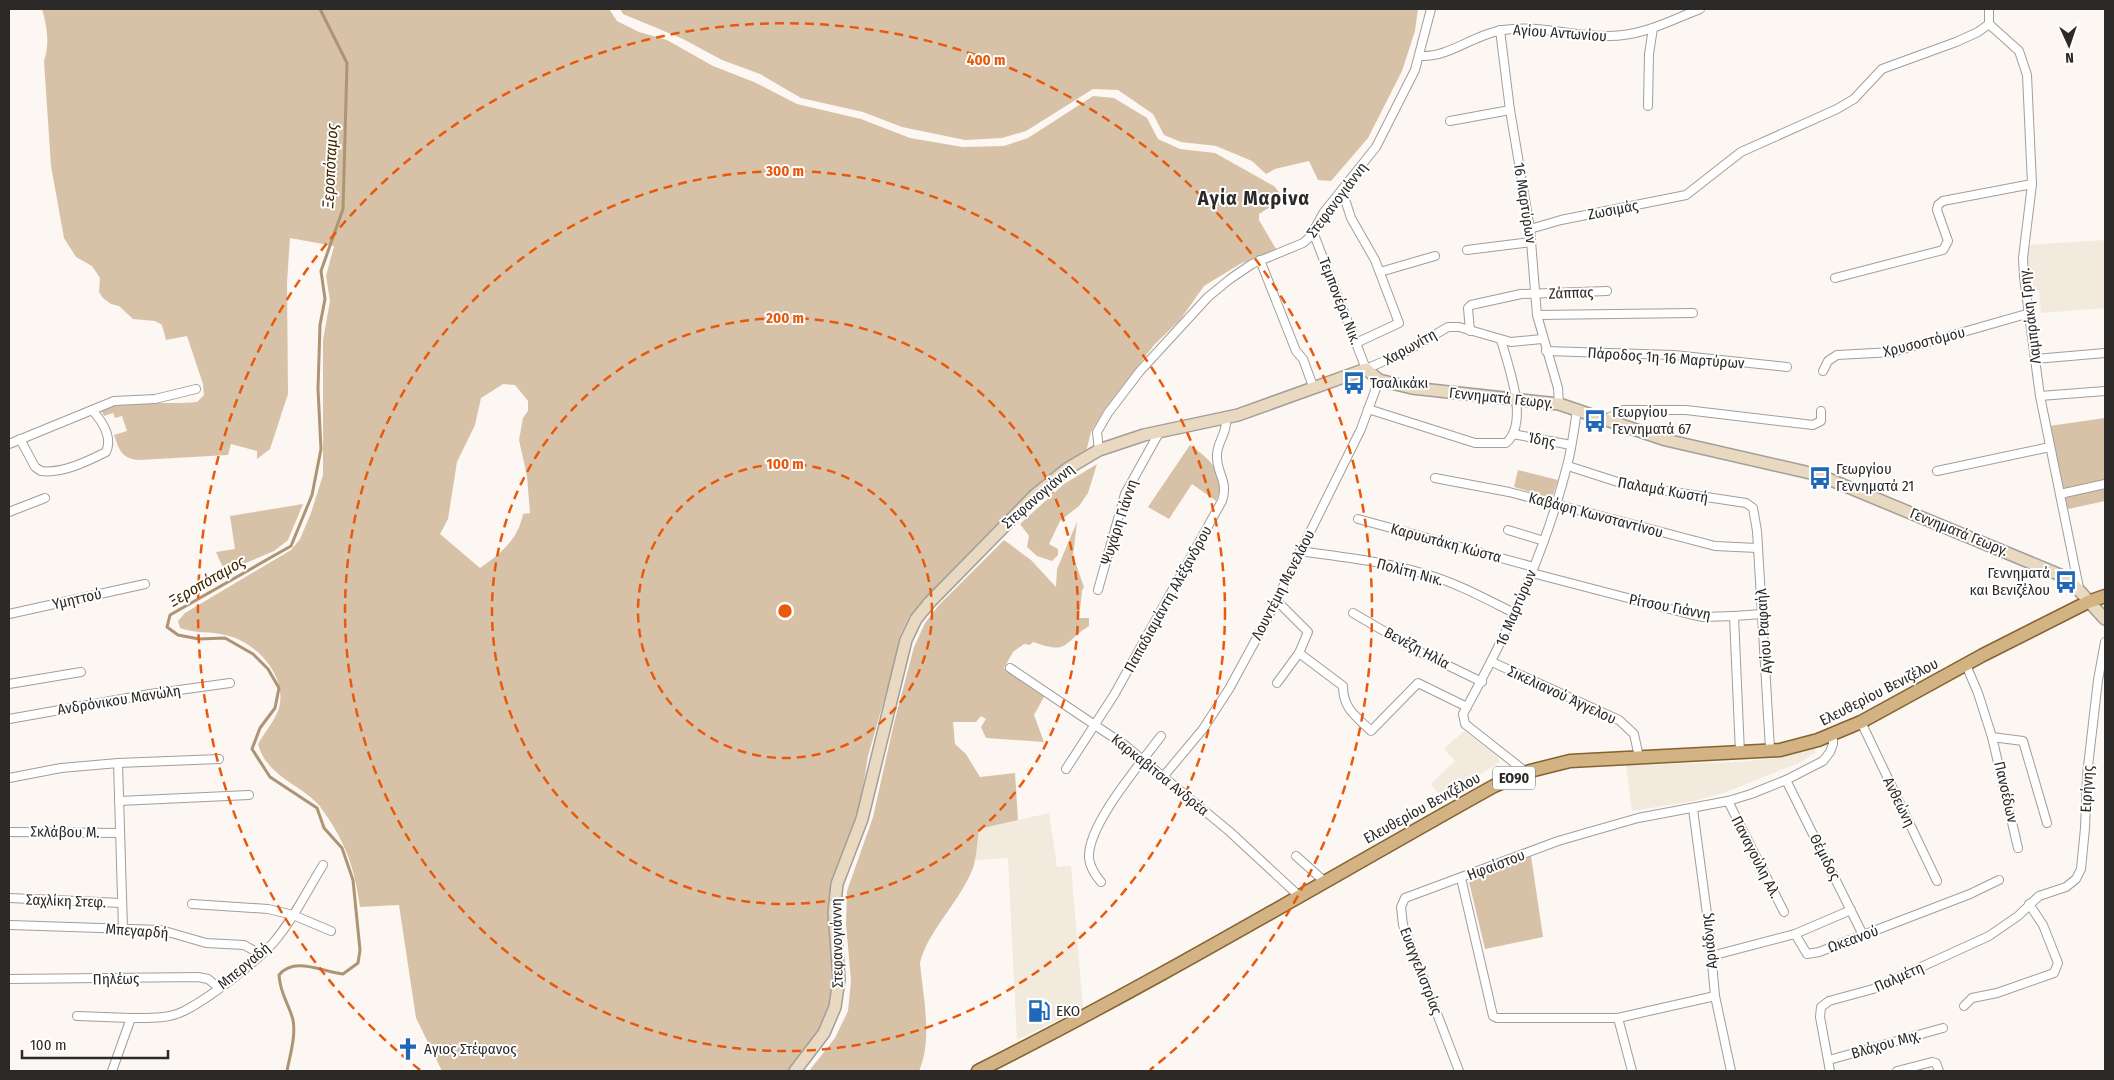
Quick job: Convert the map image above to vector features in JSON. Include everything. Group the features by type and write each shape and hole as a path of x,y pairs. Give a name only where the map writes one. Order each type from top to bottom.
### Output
{"main road":[{"name":"Ελευθερίου Βενιζέλου","path":"978,1071 1127,994 1298,895 1494,786 1526,772 1570,761 1740,753 1793,748 1833,735 1861,722 2088,602 2105,596"}],"street":[{"name":"Στεφανογιάννη","path":"795,1071 824,1033 837,1002 839,979 834,905 837,884 862,819 901,659 911,629 930,602 1023,506 1063,473 1099,450 1097,436 1103,420 1140,371 1208,297 1230,279 1260,260 1306,241 1320,218 1376,147 1412,76 1420,56 1431,9"},
{"name":"Αγίου Αντωνίου","path":"1420,56 1437,55 1488,33 1500,30 1529,28 1608,36 1632,35 1700,9"},
{"path":"1988,9 1989,24"},
{"name":"Λαμπράκη Γρηγ.","path":"1989,24 2019,52 2024,62 2029,104 2032,184 2023,265 2040,396 2079,588"},
{"name":"Ζωσιμάς","path":"1530,229 1561,220 1679,197 1695,189 1741,152 1837,109 1854,99 1882,69 1956,42 1978,32 1989,24"},
{"path":"1648,106 1649,54 1653,28"},
{"name":"16 Μαρτύρων","path":"1500,30 1510,110 1530,229 1537,315 1542,339 1558,388 1559,404"},
{"path":"1450,121 1510,110"},
{"path":"1835,278 1943,250 1948,241 1937,210 1938,205 1943,201 2032,184"},
{"path":"1342,190 1351,218 1375,260 1399,323 1356,343"},
{"name":"Τεμπονέρα Νικ.","path":"1313,232 1366,369"},
{"path":"1467,250 1531,242"},
{"path":"1380,272 1435,256"},
{"path":"1260,260 1296,351 1303,359 1314,389"},
{"name":"Ζάππας","path":"1470,330 1469,306 1512,296 1607,292"},
{"name":"Χρυσοστόμου","path":"1823,371 1828,361 1837,355 1893,352 2030,313"},
{"path":"1537,315 1693,314"},
{"name":"Χαρωνίτη","path":"1366,369 1402,354 1448,327 1470,330 1501,340 1522,342 1542,339"},
{"path":"1501,340 1516,399 1517,411 1511,437"},
{"name":"Πάροδος 1η 16 Μαρτύρων","path":"1546,351 1674,355 1787,367"},
{"path":"2035,359 2105,353"},
{"path":"1099,450 1160,431 1226,417 1314,389 1366,369"},
{"name":"Γεννηματά Γεωργ.","path":"1366,369 1379,380 1420,389 1559,404 1666,440 1825,477 2058,573 2079,588 2088,602 2105,618"},
{"name":"Λουντέμη Μενελάου","path":"1163,777 1204,729 1224,697 1276,600 1361,429 1379,380"},
{"path":"9,444 114,401 155,399 196,389"},
{"path":"2040,396 2105,391"},
{"name":"Ίδης","path":"1368,409 1475,443 1494,444 1511,437 1571,445"},
{"path":"20,439 35,467 41,472 61,470 89,460 106,452 109,444 106,430 92,410"},
{"name":"16 Μαρτύρων","path":"1467,707 1492,662 1544,541 1568,466 1577,410"},
{"path":"1604,420 1623,410 1686,410 1813,425 1820,421 1821,411"},
{"name":"Παπαδιαμάντη Αλέξανδρου","path":"1066,769 1123,680 1222,502 1225,484 1216,455 1227,426 1226,417"},
{"name":"Ψυχάρη Γιάννη","path":"1098,590 1125,494 1160,431"},
{"path":"1938,471 2050,447"},
{"name":"Παλαμά Κωστή","path":"1568,466 1627,485 1746,503 1755,513"},
{"name":"Καβάφη Κωνσταντίνου","path":"1435,478 1509,492 1721,548 1757,548"},
{"path":"2060,494 2105,484"},
{"path":"9,512 45,498"},
{"name":"Αγίου Ραφαήλ","path":"1755,513 1770,749"},
{"name":"Καρυωτάκη Κώστα","path":"1358,519 1533,570"},
{"path":"1508,530 1544,541"},
{"name":"Πολίτη Νικ.","path":"1300,551 1419,572 1465,589 1514,613"},
{"name":"Ρίτσου Γιάννη","path":"1533,570 1702,617 1762,614"},
{"name":"Υμηττού","path":"9,614 145,584"},
{"path":"1276,600 1308,632 1299,653 1276,683"},
{"name":"Βενέζη Ηλία","path":"1353,613 1414,648 1482,682"},
{"path":"1734,616 1740,753"},
{"name":"Ειρήνης","path":"2028,905 2039,896 2066,887 2076,879 2080,869 2085,828 2087,775 2098,680 2105,642"},
{"path":"1299,653 1343,686 1343,700 1353,714 1371,731 1418,683 1467,707 1463,714 1465,724 1526,772"},
{"name":"Σικελιανού Άγγελου","path":"1492,662 1619,720 1634,734 1639,757"},
{"name":"Πανσέδων","path":"1966,665 1978,693 1992,737 2018,848"},
{"name":"Καρκαβίτσα Ανδρέα","path":"1010,668 1096,724 1143,760 1229,831 1298,895"},
{"path":"9,684 81,672"},
{"name":"Ανδρόνικου Μανώλη","path":"9,719 150,694 230,683"},
{"name":"Ανθεώνη","path":"1861,722 1937,881"},
{"name":"Ηφαίστου","path":"1715,996 1618,1018 1497,1018 1493,1016 1461,878 1558,841 1638,818 1728,801 1786,780 1823,761 1830,752 1833,744 1833,735"},
{"path":"1101,882 1090,863 1093,835 1161,736"},
{"path":"1992,737 2023,741 2047,823"},
{"path":"9,778 73,766 219,759"},
{"path":"118,763 123,929"},
{"name":"Θέμιδος","path":"1786,780 1863,935"},
{"path":"119,801 249,795"},
{"name":"Παναγούλη Αλ.","path":"1728,801 1784,912"},
{"name":"Αριάδνης","path":"1693,809 1715,996 1731,1071"},
{"name":"Σκλάβου Μ.","path":"9,832 120,833"},
{"path":"1296,856 1324,881"},
{"name":"Μπεργαδή","path":"77,1016 132,1018 168,1016 184,1011 219,988 272,943 293,915 323,865"},
{"name":"Ευαγγελιστρίας","path":"1459,1071 1403,925 1401,913 1402,902 1410,895 1461,878"},
{"name":"Ωκεανού","path":"1794,934 1808,954 1863,935 1999,880"},
{"name":"Σαχλίκη Στεφ.","path":"9,898 122,903"},
{"path":"192,904 252,907 293,915 331,931"},
{"path":"1964,1006 1972,998 1997,993 2054,973 2058,963 2043,925 2028,905"},
{"name":"Παλμέτη","path":"1830,1071 1820,1018 1821,1007 1829,1001 1873,989 1988,936 2018,916 2028,905"},
{"path":"1711,956 1794,934 1852,910"},
{"name":"Μπεγαρδή","path":"10,925 161,930 206,943 241,944 260,954"},
{"name":"Πηλέως","path":"9,978 198,977 208,979 219,988"},
{"path":"112,1071 132,1018"},
{"path":"1618,1018 1632,1071"},
{"name":"Βλάχου Μιχ.","path":"1829,1060 1943,1028"},
{"path":"1896,1071 1932,1062 1936,1063 1939,1071"}],"shaded area":[{"path":"42,9 609,9 617,21 639,32 667,40 713,66 754,82 797,104 861,119 910,138 963,147 1004,146 1028,138 1093,96 1114,98 1147,118 1158,139 1180,149 1215,153 1274,186 1284,198 1259,214 1259,220 1276,249 1240,264 1204,286 1180,320 1154,345 1104,410 1091,432 1086,452 1060,466 1034,487 946,576 909,617 900,636 892,672 868,756 860,806 843,857 832,1002 819,1031 789,1071 442,1071 416,1018 399,905 360,907 350,861 341,840 328,818 317,803 283,778 262,755 258,744 278,711 280,699 279,686 275,674 259,653 248,645 225,635 180,628 178,621 185,613 291,550 300,539 311,513 323,475 323,340 330,301 326,276 334,246 290,238 287,283 288,394 270,449 257,459 257,451 231,444 228,455 139,460 125,456 114,435 127,431 122,416 115,418 113,413 104,416 101,410 135,403 197,402 204,395 203,384 187,336 166,340 162,325 155,321 133,319 119,306 111,304 103,298 99,292 100,278 92,266 76,257 64,238 51,166 44,61 47,35","holes":["503,384 515,385 528,401 528,411 523,418 519,440 527,476 530,513 523,514 521,523 507,546 480,568 440,534 448,519 457,462 475,425 481,398"]},
{"path":"620,9 1418,9 1415,31 1402,71 1368,138 1331,181 1318,180 1309,161 1275,169 1266,174 1252,161 1216,146 1181,142 1164,135 1153,114 1118,90 1093,89 1026,131 1002,138 965,140 902,127 863,112 801,98 760,74 722,60 683,39 623,14"},
{"path":"2105,240 2105,308 2041,313 2039,290 2032,290 2028,284 2026,270 2029,245"},
{"path":"2105,418 2105,501 2068,509 2049,426"},
{"path":"1190,445 1215,468 1220,484 1219,492 1216,501 1192,484 1169,519 1148,507"},
{"path":"1097,464 1088,493 1079,506 1060,521 1049,544 1058,549 1058,555 1052,561 1037,556 1027,547 1029,536 1020,524 1064,484"},
{"path":"1518,470 1558,480 1552,498 1514,487"},
{"path":"303,504 288,540 274,551 225,572 216,552 235,549 230,516"},
{"path":"1077,522 1073,556 1084,587 1079,618 1089,618 1089,626 1060,647 1045,646 1033,642 1030,645 1024,644 1013,652 1004,668 1045,695 1034,715 1044,742 986,738 981,727 986,719 981,716 976,722 953,722 955,744 966,754 980,777 1015,773 1018,820 979,829 973,868 968,880 924,951 920,963 926,1032 923,1059 919,1071 809,1071 835,1038 848,1011 851,981 846,924 847,891 873,817 894,723 914,647 925,623 939,605 1004,540 1031,560 1056,587 1057,569"},
{"path":"1464,731 1496,755 1500,762 1441,797 1431,784 1455,761 1444,749"},
{"path":"1816,747 1815,753 1799,763 1726,792 1694,801 1632,811 1626,765 1743,762 1787,756"},
{"path":"1049,813 1057,867 1071,866 1083,1008 1017,1040 1008,858 975,860 979,829"},
{"path":"1531,856 1543,937 1485,949 1469,882"}],"waterway":[{"name":"Ξεροπόταμος","path":"287,1071 294,1026 281,988 279,975 285,969 301,966 343,974 358,963 360,950 353,880 342,848 324,828 317,808 270,777 252,749 260,728 275,708 279,688 268,669 253,654 225,638 199,639 178,635 167,627 170,615 291,546 312,495 321,449 318,389 320,325 325,299 321,271 343,209 347,63 320,9"}],"place":[{"name":"Τσαλικάκι","path":"1354,383"},
{"name":"Γεωργίου Γεννηματά 67","path":"1595,421"},
{"name":"Γεωργίου Γεννηματά 21","path":"1820,478"},
{"name":"Γεννηματά και Βενιζέλου","path":"2066,582"},
{"name":"EKO","path":"1039,1011"},
{"name":"Αγιος Στέφανος","path":"408,1049"}],"district":[{"name":"Αγία Μαρίνα","path":"1254,198"}]}
